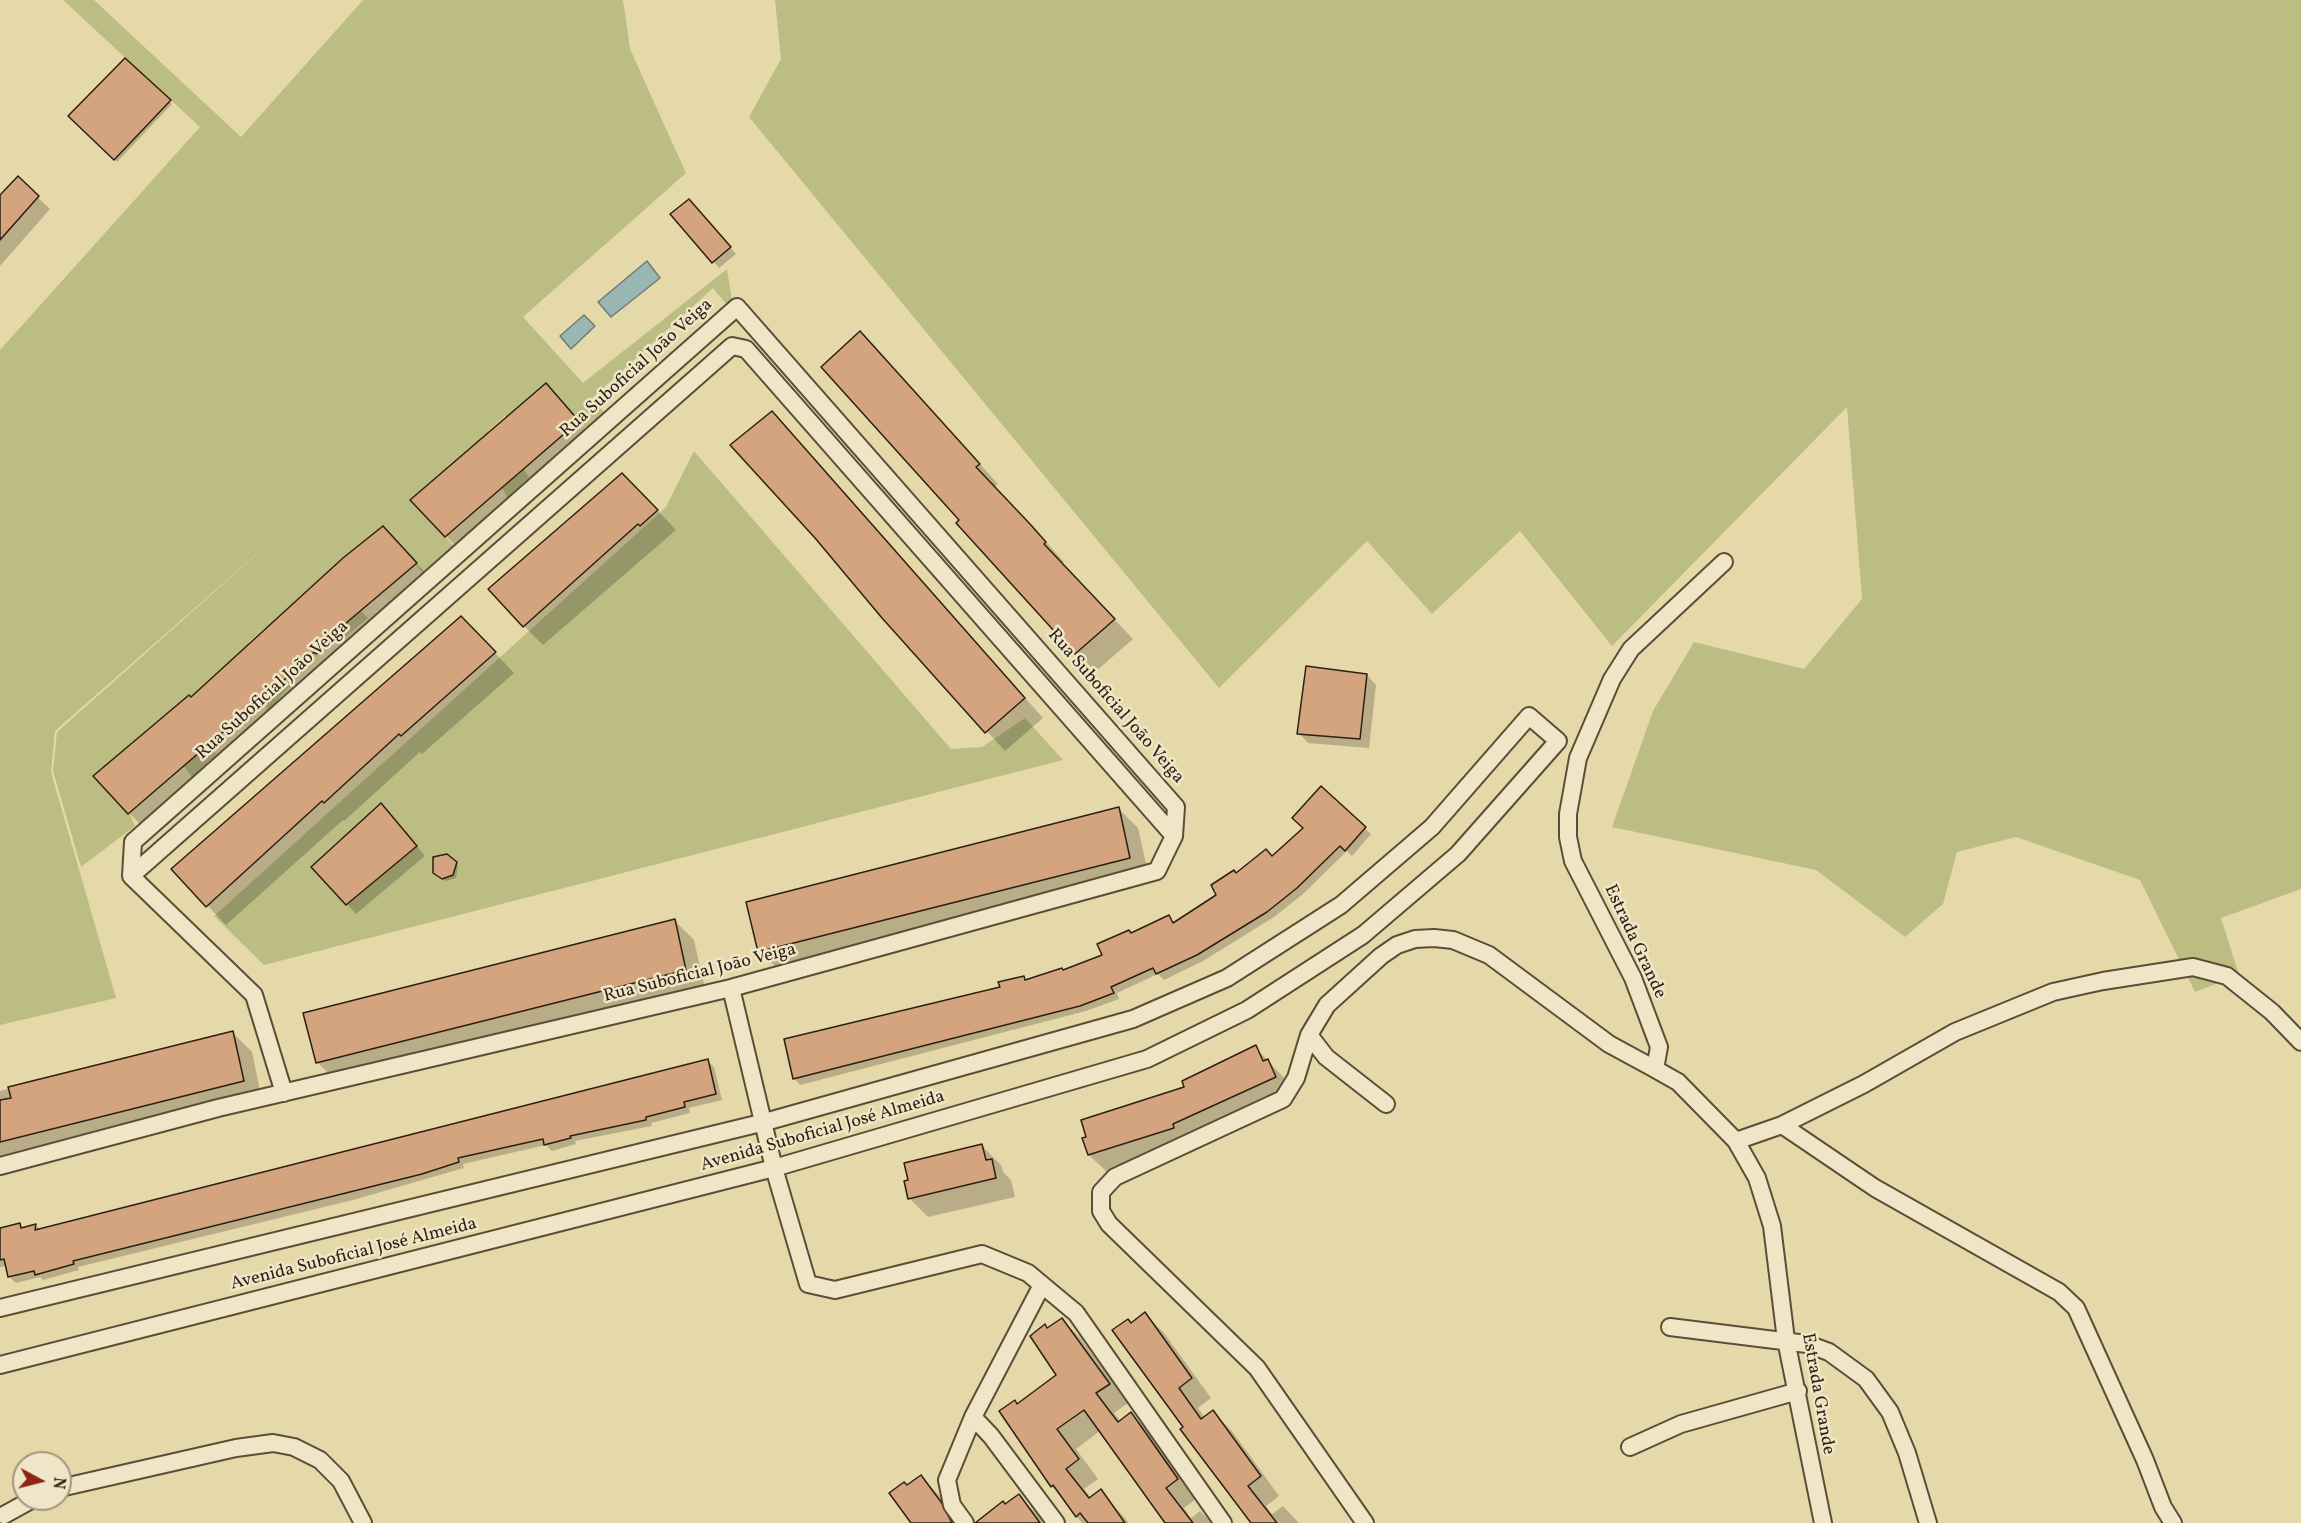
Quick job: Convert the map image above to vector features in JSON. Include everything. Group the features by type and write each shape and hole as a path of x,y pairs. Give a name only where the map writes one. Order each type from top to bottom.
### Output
{"street":[{"name":"Rua Suboficial João Veiga","path":"0,1166 284,1093 731,988 1157,871 1174,836 1176,807 737,307 133,842 131,876"},
{"path":"284,1093 254,995 131,876 732,346 746,349 1174,836"},
{"name":"Estrada Grande","path":"1724,562 1631,649 1612,679 1578,758 1568,814 1568,837 1573,861 1633,978 1659,1047 1655,1068 1678,1082 1736,1141 1757,1178 1772,1226 1786,1340 1798,1391 1802,1430 1823,1523"},
{"name":"Avenida Suboficial José Almeida","path":"0,1308 765,1122 1134,1019 1227,978 1341,905 1432,827 1529,716 1558,741 1458,854 1363,935 1247,1010 1147,1059 774,1168 0,1365"},
{"path":"1365,1523 1257,1368 1109,1224 1101,1211 1101,1192 1115,1177 1284,1099 1296,1078 1309,1035 1327,1005 1381,956 1406,942 1434,938 1453,940 1489,955 1609,1044 1655,1068"},
{"path":"1736,1141 1782,1125 1864,1084 1954,1032 2005,1010 2054,992 2159,972 2193,967 2227,976 2272,1012 2301,1042"},
{"path":"731,988 765,1122 774,1168 808,1284 835,1290 982,1254 1028,1274 1076,1313 1223,1523"},
{"path":"1309,1035 1326,1057 1386,1104"},
{"path":"1782,1125 1875,1188 2059,1292 2076,1308 2145,1460 2163,1507 2173,1523"},
{"path":"965,1523 952,1505 947,1479 973,1417 1042,1285"},
{"path":"1670,1327 1786,1340 1829,1352 1866,1379 1894,1422 1907,1453 1928,1523"},
{"path":"1630,1448 1681,1424 1798,1391"},
{"path":"973,1417 991,1436 1056,1523"},
{"path":"72,1485 236,1448 273,1443 294,1447 320,1460 341,1481 363,1523"}],"green space":[{"path":"63,0 94,0 241,137 363,0 623,0 630,49 686,173 523,317 583,383 727,269 732,301 727,305 713,288 591,399 606,414 588,431 546,383 528,398 535,406 514,426 505,416 487,432 529,477 507,498 503,489 491,476 437,494 428,484 410,500 428,519 436,512 435,526 454,546 423,574 406,551 394,549 400,544 383,526 342,559 325,575 368,618 344,638 341,632 275,637 266,627 248,643 290,686 268,711 264,700 230,662 213,677 220,686 198,705 189,695 172,711 206,748 209,745 216,754 192,777 174,752 111,761 94,776 111,796 119,789 135,826 81,867 53,771 57,732 293,522 55,731 51,772 116,998 0,1025 0,350 200,127"},
{"path":"775,0 2301,0 2301,889 2221,918 2239,975 2195,992 2140,880 2016,837 1957,852 1943,904 1905,937 1816,870 1612,827 1653,711 1694,642 1804,669 1862,599 1847,407 1612,646 1520,531 1432,614 1367,541 1219,688 749,117 781,59"},
{"path":"694,451 951,749 982,747 1025,718 1063,760 264,965 214,916 666,507"}],"water":[{"path":"647,261 660,278 611,317 598,302"},
{"path":"584,315 595,326 571,349 560,336"}],"building":[{"path":"125,58 171,100 114,160 68,116"},
{"path":"18,176 39,196 0,240 0,195"},
{"path":"689,199 731,247 712,263 670,214"},
{"path":"860,331 980,464 976,467 1046,542 1044,544 1115,619 1075,654 956,523 959,520 821,367"},
{"path":"546,383 579,421 445,537 410,500"},
{"path":"772,411 1025,698 985,733 882,618 815,538 730,445"},
{"path":"622,473 658,510 640,526 638,524 523,627 488,589"},
{"path":"383,526 417,563 339,629 341,632 316,654 314,652 239,722 237,720 128,814 93,776 189,695 191,697 343,558"},
{"path":"461,616 496,652 401,736 399,734 324,803 322,801 206,907 171,869"},
{"path":"1306,666 1367,674 1360,739 1297,734"},
{"path":"1321,786 1366,827 1345,851 1340,846 1297,888 1267,912 1197,955 1156,974 1153,968 1111,987 1114,993 1080,1006 793,1079 784,1039 1000,987 998,982 1024,976 1025,980 1062,968 1063,970 1102,955 1097,944 1129,930 1131,933 1169,915 1173,923 1216,895 1211,885 1234,870 1236,873 1266,849 1272,856 1303,828 1292,818"},
{"path":"381,803 417,846 346,905 311,867"},
{"path":"1119,807 1130,858 758,952 746,902"},
{"path":"447,854 457,862 453,875 442,879 433,873 433,857"},
{"path":"675,919 686,970 316,1063 303,1013"},
{"path":"233,1031 244,1081 0,1142 0,1100 11,1098 8,1087"},
{"path":"1256,1045 1263,1061 1268,1059 1276,1077 1173,1124 1174,1128 1088,1155 1082,1138 1086,1137 1081,1120 1184,1087 1182,1081"},
{"path":"708,1059 716,1094 684,1102 685,1107 646,1117 646,1120 570,1136 571,1138 544,1145 543,1139 458,1158 459,1162 422,1174 73,1261 74,1264 35,1275 34,1271 8,1277 4,1259 0,1260 0,1228 20,1223 21,1228 36,1224 35,1230"},
{"path":"982,1144 986,1160 992,1159 996,1178 908,1199 904,1181 908,1180 904,1163"},
{"path":"1145,1312 1192,1378 1179,1388 1201,1419 1213,1410 1261,1476 1248,1486 1277,1523 1251,1523 1180,1429 1183,1427 1112,1330 1128,1319 1131,1323"},
{"path":"1062,1318 1110,1384 1096,1393 1118,1422 1131,1412 1178,1479 1166,1488 1193,1523 1165,1523 1084,1410 1057,1429 1079,1459 1066,1469 1089,1498 1101,1489 1125,1523 1088,1523 1080,1513 1076,1517 1053,1485 1051,1487 999,1411 1015,1400 1017,1404 1056,1375 1030,1336 1045,1324 1047,1328"},
{"path":"921,1475 941,1502 952,1523 911,1523 889,1493 904,1482 907,1485"},
{"path":"1019,1494 1040,1523 975,1523 1003,1501 1005,1504"}]}
